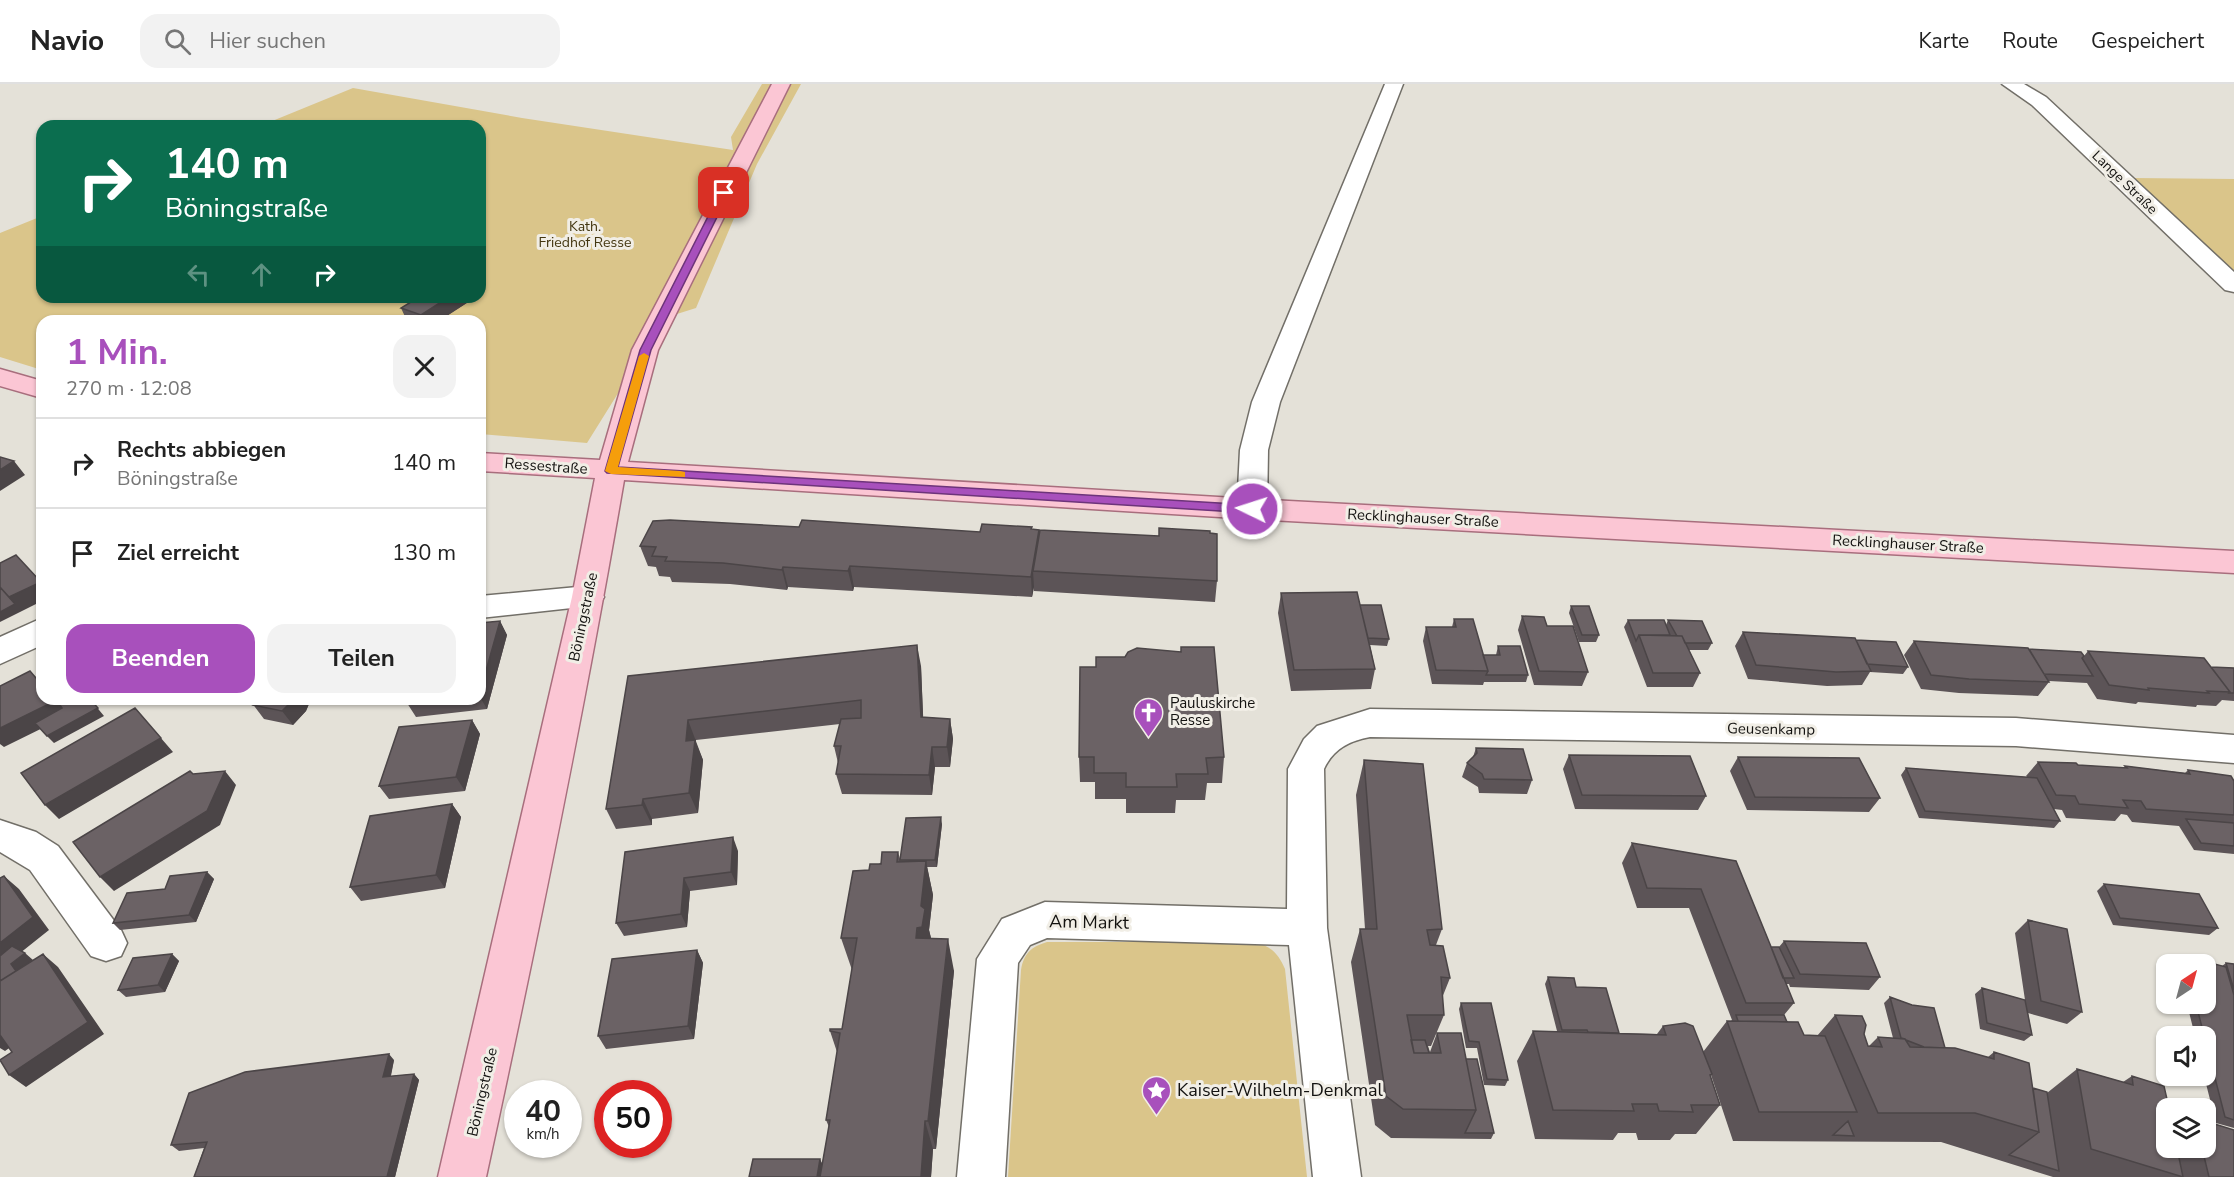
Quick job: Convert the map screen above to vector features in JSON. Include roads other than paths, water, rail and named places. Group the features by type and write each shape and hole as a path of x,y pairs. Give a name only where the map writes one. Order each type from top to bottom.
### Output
{"main road":[{"name":"Böningstraße","path":"462,1177 495,1035 588,597 611,471 645,350 691,256 781,84"},
{"path":"0,377 36,388"},
{"name":"Ressestraße","path":"486,462 611,471"},
{"name":"Recklinghauser Straße","path":"611,471 1252,509 2234,562"}],"street":[{"path":"1252,509 1254,450 1266,402 1394,84"},
{"name":"Lange Straße","path":"2011,84 2039,101 2234,285"},
{"path":"486,606 588,597"},
{"path":"0,652 36,633"},
{"name":"Geusenkamp","path":"1307,928 1306,769 1314,748 1341,729 1370,723 2016,732 2234,749"},
{"path":"0,836 22,843 44,858 106,943"},
{"name":"Am Markt","path":"981,1177 998,959 1016,932 1045,920 1307,928"},
{"path":"1307,928 1337,1177"}],"place":[{"name":"Pauluskirche Resse","path":"1149,738"},
{"name":"Kaiser-Wilhelm-Denkmal","path":"1156,1116"}],"park label":[{"name":"Kath. Friedhof Resse","path":"585,234"}]}
